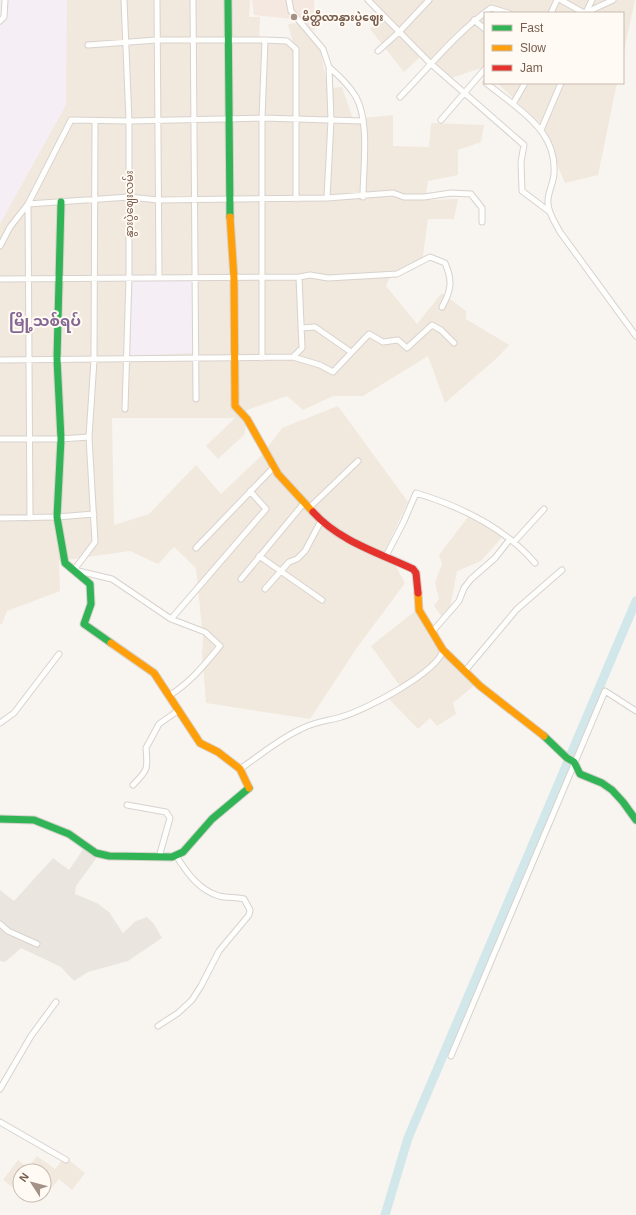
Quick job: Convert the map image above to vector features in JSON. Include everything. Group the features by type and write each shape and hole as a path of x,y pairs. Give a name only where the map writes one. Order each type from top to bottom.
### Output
{"street":[{"path":"0,21 4,17 5,0"},
{"name":"နွားပွဲဈေးလမ်း","path":"124,0 124,41 129,121 129,278 125,409"},
{"path":"157,0 159,277"},
{"path":"193,0 196,399"},
{"path":"228,0 229,199 234,278 235,406 247,419 278,474 321,521 340,535 413,569 416,573 419,610 443,650 480,686 521,716 553,743 567,758 574,762 578,772 586,779 602,783 614,792 624,802 636,820"},
{"path":"289,0 291,11 323,50 329,67 331,120 327,198"},
{"path":"378,51 399,32 429,0"},
{"path":"551,12 557,0"},
{"path":"561,0 583,12"},
{"path":"586,12 592,0"},
{"path":"587,12 613,0"},
{"path":"371,1 430,63 524,145 521,162 522,191 550,212"},
{"path":"485,12 491,8 505,12"},
{"path":"400,97 456,36 484,13"},
{"path":"474,20 484,28"},
{"path":"88,45 124,41 157,40 287,41 296,49 296,199"},
{"path":"262,358 264,199 262,118 265,40"},
{"path":"329,67 345,81 356,98 363,121 363,197"},
{"path":"441,120 466,93 484,70"},
{"path":"478,77 484,82"},
{"path":"487,84 536,123 541,130 548,142 554,159 554,174 548,204 550,212 560,232 636,336"},
{"path":"513,104 524,84"},
{"path":"541,130 561,84"},
{"path":"0,246 10,227 28,204 71,120 129,121 262,118 363,121"},
{"path":"74,570 95,542 89,437 94,360 95,121"},
{"path":"28,204 94,198 129,197 158,200 296,199 363,197 393,194 404,197 424,197 451,192 471,194 482,208 482,222"},
{"path":"0,819 34,820 69,834 96,853 109,856 177,857 212,820 249,788 240,769 218,752 200,743 170,695 154,673 84,624 91,604 90,584 65,563 57,517 61,439 57,359 61,202"},
{"path":"28,204 30,518"},
{"path":"0,279 159,277 234,278 263,276 299,277 310,275 328,278 397,274 430,257 445,263 448,269 450,291 442,307"},
{"path":"293,357 302,348 299,277"},
{"path":"0,360 293,357 333,372 369,334 383,342 398,340 407,348 432,325 441,330 454,343"},
{"path":"301,328 315,327 352,352"},
{"path":"0,439 61,439 89,437"},
{"path":"241,579 259,556 307,506 358,461"},
{"path":"196,548 274,467"},
{"path":"171,619 266,509 250,491"},
{"path":"386,556 404,521 416,493 434,498 472,515 512,541 535,563"},
{"path":"432,632 459,601 464,588 471,579 495,558 544,509"},
{"path":"0,518 57,517 94,514"},
{"path":"265,589 289,562 298,559 305,550 321,521"},
{"path":"259,556 322,600"},
{"path":"74,570 112,579 171,619 205,632 220,646 183,687 170,695"},
{"path":"465,671 517,609 562,570"},
{"path":"240,769 298,730 312,723 342,717 374,704 417,678 442,656 443,650"},
{"path":"0,723 14,713 60,654"},
{"path":"451,1056 605,691 636,711"},
{"path":"133,785 147,767 148,761 146,748 159,724 179,710"},
{"path":"127,805 166,812 169,815 170,818 159,857"},
{"path":"158,1026 178,1013 192,1000 219,951 249,915 250,910 244,899 219,896 204,888 193,880 177,857"},
{"path":"0,924 8,931 37,944"},
{"path":"0,1089 31,1036 56,1002"},
{"path":"0,1122 66,1160"}],"shaded area":[{"path":"0,0 250,0 249,17 260,17 259,42 293,43 288,24 297,23 319,43 328,88 342,87 353,119 393,115 393,146 429,147 431,123 484,125 481,142 458,150 458,175 428,181 425,200 458,199 454,219 428,219 422,264 392,272 386,286 417,324 442,293 466,311 466,319 509,345 498,357 445,403 428,356 363,396 333,396 303,410 287,396 247,410 245,434 218,459 206,446 235,418 112,418 114,525 149,514 196,465 221,494 262,455 282,428 338,406 408,502 386,548 405,583 356,649 310,719 206,703 202,653 203,638 196,568 174,547 158,564 130,551 59,561 60,591 7,611 2,624 0,624"},
{"path":"0,0 67,0 66,105 0,224"},
{"name":"မိတ္ထီလာနွားပွဲဈေး","path":"252,0 314,0 315,31 292,19 254,15"},
{"path":"372,0 635,0 624,51 624,12 484,12 484,70 481,68 451,78 420,57 404,72 370,29 386,14"},
{"path":"498,84 617,84 598,175 565,183 540,123"},
{"path":"132,279 193,280 192,353 130,356"},
{"path":"468,517 504,535 481,561 457,571 449,613 443,618 434,606 439,599 435,582 442,564 439,555"},
{"path":"415,611 433,643 476,684 453,703 456,714 437,726 430,718 418,729 387,697 400,686 371,646"},
{"path":"84,848 98,856 76,886 75,894 97,903 109,912 123,933 136,921 147,917 154,924 162,938 128,961 88,972 74,981 61,967 21,948 5,962 0,961 0,890 14,901 53,858 69,870"},
{"path":"37,1156 47,1163 32,1163"},
{"path":"65,1157 85,1173 72,1190 59,1179 52,1187 52,1167 55,1169"},
{"path":"12,1168 12,1187 3,1180"}],"waterway":[{"path":"385,1215 408,1138 636,601"}],"traffic: fast":[{"path":"228,0 230,217"},
{"path":"61,202 57,359 61,439 57,517 65,563 90,584 91,604 84,624 111,643"},
{"path":"544,736 567,758 574,762 580,774 602,783 612,790 636,820"},
{"path":"0,819 34,820 69,834 96,853 109,856 172,857 183,852 212,819 249,788"}],"traffic: slow":[{"path":"230,217 234,278 235,406 247,419 278,474 313,512"},
{"path":"418,593 419,610 443,650 480,686 544,736"},
{"path":"111,643 154,673 200,743 218,752 240,769 249,788"}],"traffic: jam":[{"path":"313,512 323,522 347,539 413,569 416,573 418,593"}],"place":[{"name":"မိတ္ထီလာနွားပွဲဈေး","path":"294,17"}],"district":[{"name":"မြို့သစ်ရပ်","path":"45,320"}]}
